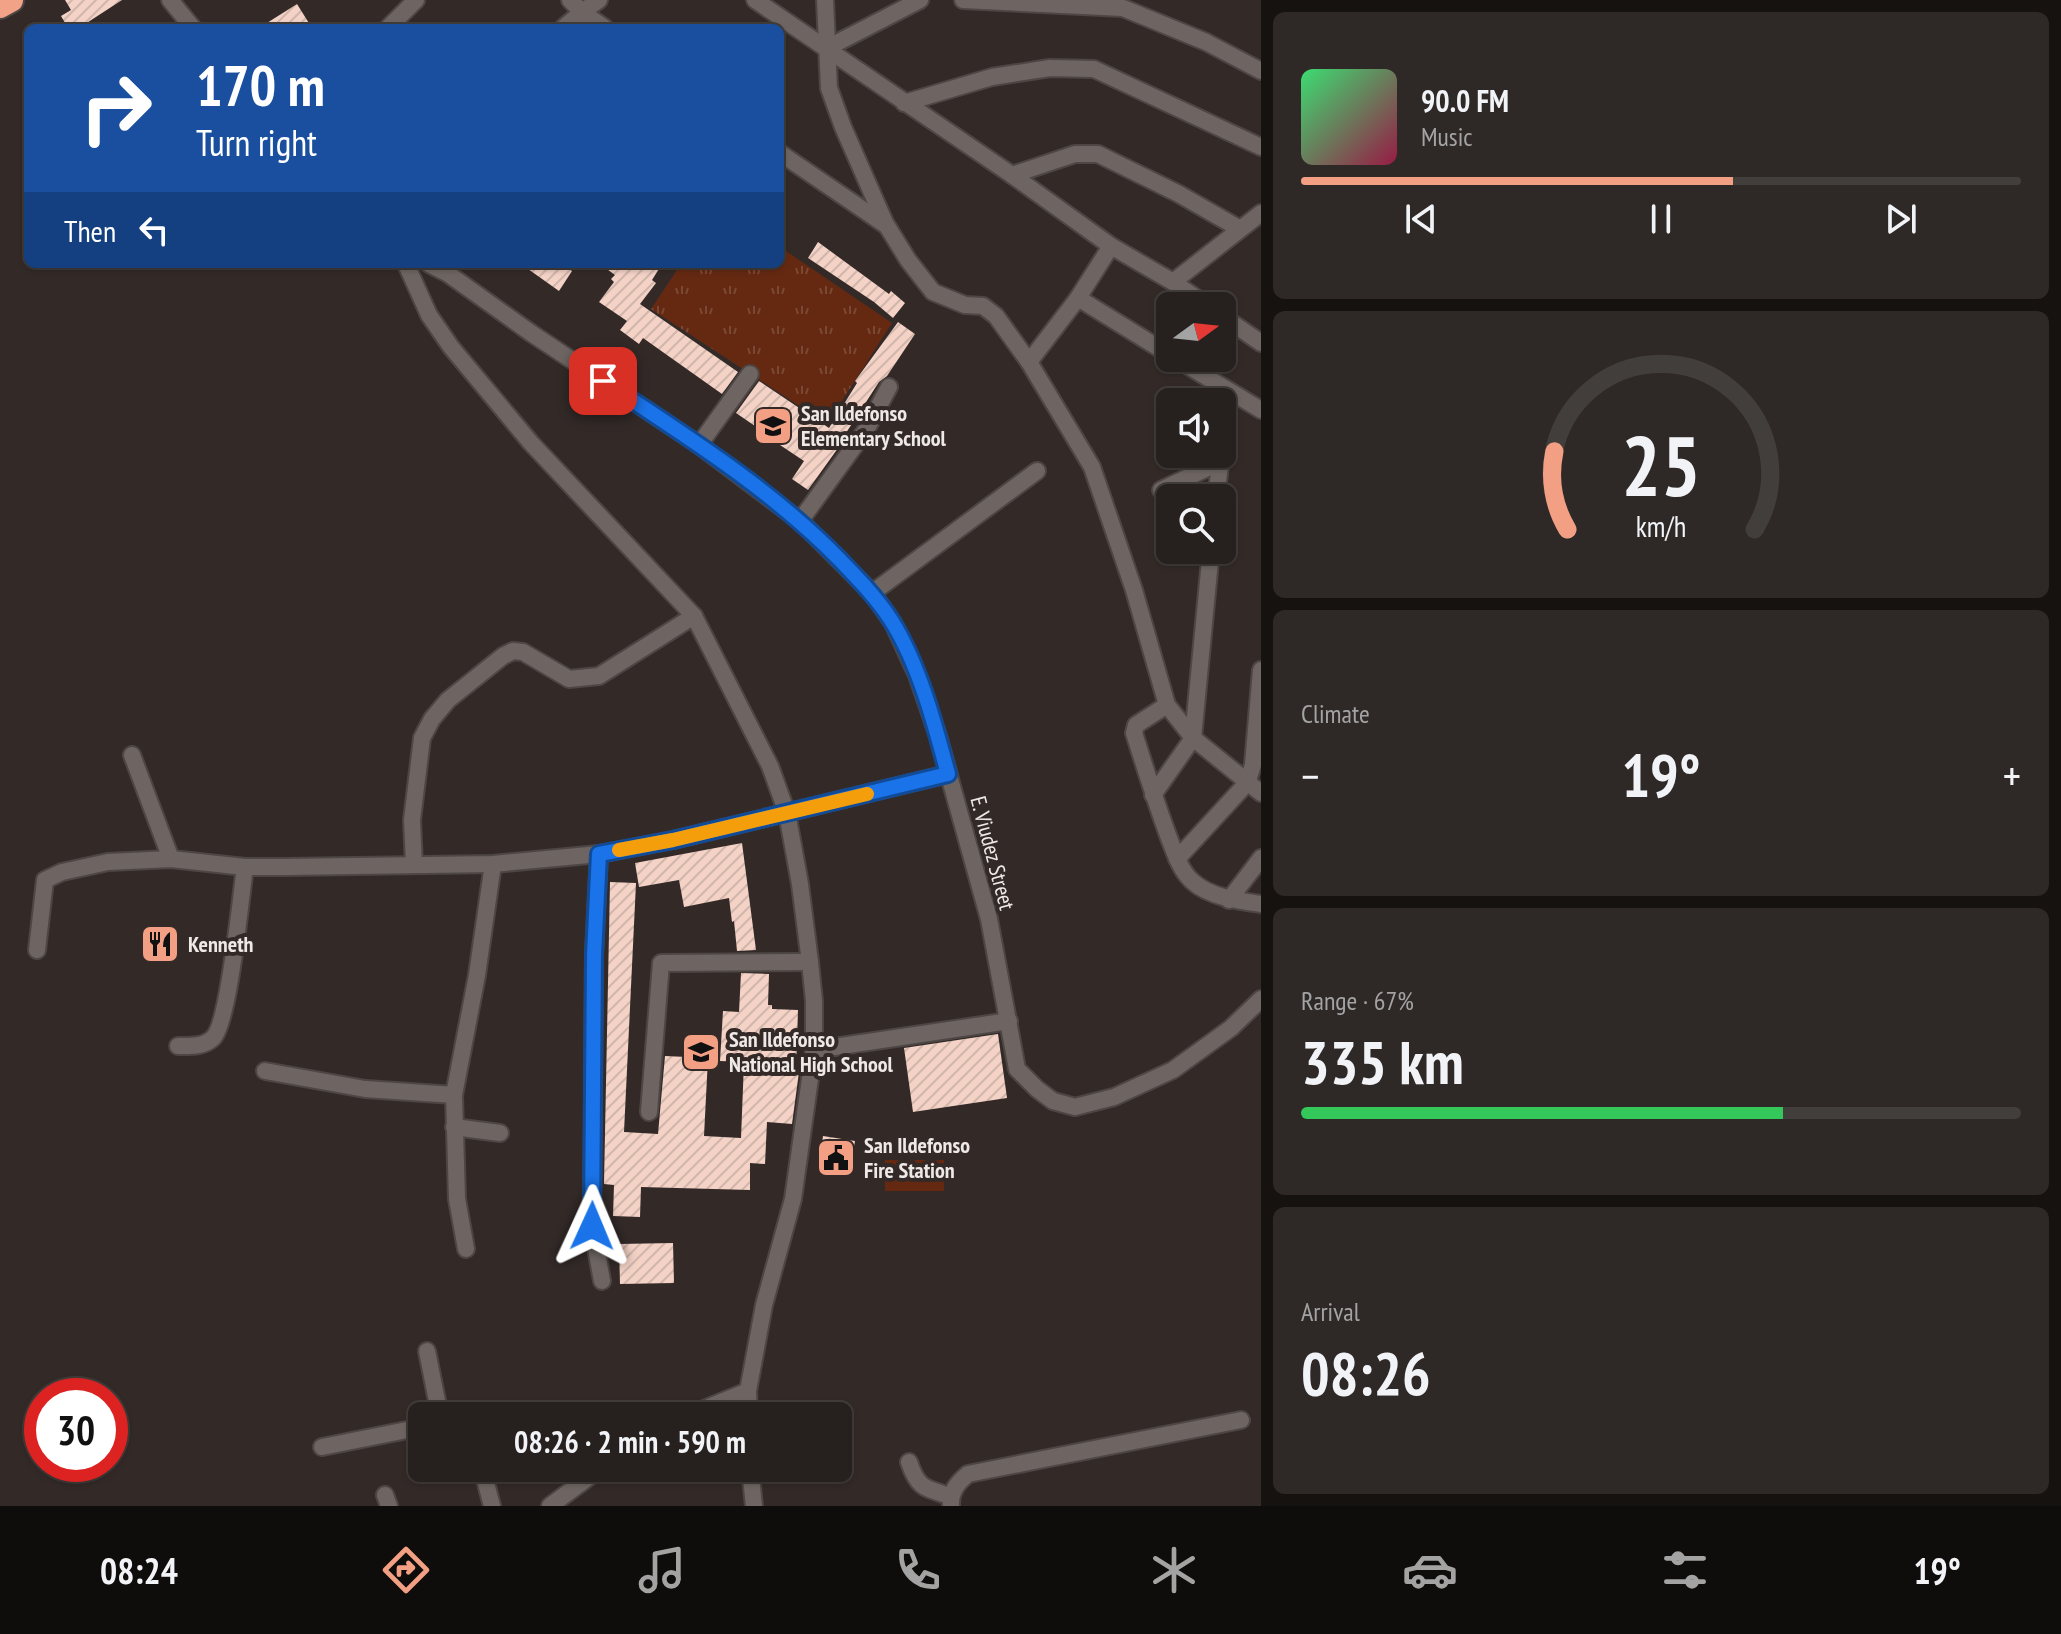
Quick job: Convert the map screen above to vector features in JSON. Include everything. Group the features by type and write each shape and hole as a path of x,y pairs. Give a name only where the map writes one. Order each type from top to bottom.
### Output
{"highway":[{"path":"0,6 11,0"}],"street":[{"path":"170,0 190,24"},
{"path":"392,24 416,0"},
{"path":"565,24 576,6 599,0"},
{"path":"755,0 1111,246 1188,292"},
{"path":"825,0 829,88 887,226 932,300 983,306 996,316 1029,362 1092,467 1134,590 1167,705 1193,738 1254,788"},
{"path":"827,48 920,0"},
{"path":"963,0 1123,8 1206,42 1261,71"},
{"path":"576,6 600,24"},
{"path":"904,103 992,77 1050,68 1094,69 1261,147"},
{"path":"1012,175 1075,154 1098,154 1179,194 1240,229"},
{"path":"784,156 887,226"},
{"path":"1173,282 1261,213"},
{"path":"1029,362 1078,298 1111,246"},
{"path":"408,268 429,315 451,347 531,443 694,616 770,766 787,813 810,962 814,1050 793,1199 764,1305 748,1402"},
{"name":"E. Viudez Street","path":"437,268 699,445 800,521 872,593 893,623 917,675 938,736 989,919 1017,1069 1037,1089 1053,1101 1075,1107 1114,1097 1173,1070 1231,1028 1261,999"},
{"path":"1078,298 1156,346"},
{"path":"1236,326 1261,343"},
{"path":"1198,372 1224,388"},
{"path":"699,445 750,374"},
{"path":"800,521 866,430 889,387"},
{"path":"1236,395 1261,410"},
{"path":"1172,484 1202,468"},
{"path":"872,593 1037,471"},
{"path":"1153,795 1193,738 1210,564"},
{"path":"414,865 412,820 422,738 432,719 448,700 513,651 523,652 569,679 599,676 694,616"},
{"path":"1177,859 1254,788 1261,670"},
{"path":"1167,705 1136,725 1134,733 1177,859 1193,883 1229,900 1261,904"},
{"path":"132,755 171,859"},
{"path":"37,950 45,880 108,862 171,859 245,867 493,864 599,854 673,840 948,774"},
{"path":"599,854 594,955 592,1226 602,1281"},
{"path":"1229,900 1261,858"},
{"path":"466,1249 457,1199 454,1095 477,975 493,864"},
{"path":"178,1046 201,1045 213,1039 220,1028 245,867"},
{"path":"649,1112 661,963 810,962"},
{"path":"814,1050 1009,1021"},
{"path":"265,1071 365,1089 454,1095"},
{"path":"454,1127 500,1133"},
{"path":"427,1351 437,1402"},
{"path":"721,1402 748,1391"},
{"path":"909,1462 915,1480 951,1501 960,1481 978,1471 1241,1420"},
{"path":"322,1447 408,1430"},
{"path":"486,1482 492,1506"},
{"path":"550,1506 582,1482"},
{"path":"751,1482 754,1506"}],"green space":[{"path":"784,250 892,323 827,424 651,309 678,268 784,268"},
{"path":"885,1160 944,1160 944,1191 885,1191"}],"building":[{"path":"65,0 122,0 85,24 66,24 61,16 71,10"},
{"path":"297,4 310,24 265,24"},
{"path":"818,242 905,303 893,318 808,258"},
{"path":"527,268 568,268 572,271 559,291"},
{"path":"605,268 660,268 652,280 656,283 640,304 738,372 722,394 643,338 639,344 620,330 627,321 599,302 614,282 611,279 615,275"},
{"path":"898,322 915,334 887,376 879,382 846,437 808,490 792,479 804,461 780,445 784,439 758,422 755,426 736,413 759,381 829,428 857,383 855,381"},
{"path":"742,843 756,950 737,951 729,898 684,907 679,880 639,887 635,863"},
{"path":"610,882 636,883 624,1132 658,1134 665,1056 708,1058 704,1136 741,1138 744,1062 720,1061 723,1011 739,1012 741,973 769,974 768,1005 772,1005 772,1009 798,1010 796,1072 799,1072 792,1124 767,1122 765,1164 750,1163 750,1190 641,1187 640,1217 613,1216 614,1185 604,1184"},
{"path":"998,1034 1007,1098 913,1112 904,1048"},
{"name":"San Ildefonso Fire Station","path":"823,1136 855,1141 850,1170 819,1165"},
{"path":"673,1243 674,1283 620,1284 619,1244"}],"slow traffic":[{"path":"619,850 867,794"}],"place":[{"name":"San Ildefonso Elementary School","path":"773,426"},
{"name":"Kenneth","path":"160,944"},
{"name":"San Ildefonso National High School","path":"701,1052"},
{"name":"San Ildefonso Fire Station","path":"836,1158"}],"route":[{"path":"592,1226 594,955 599,854 673,840 948,774 917,675 893,623 872,593 800,521 699,445 603,381"}]}
